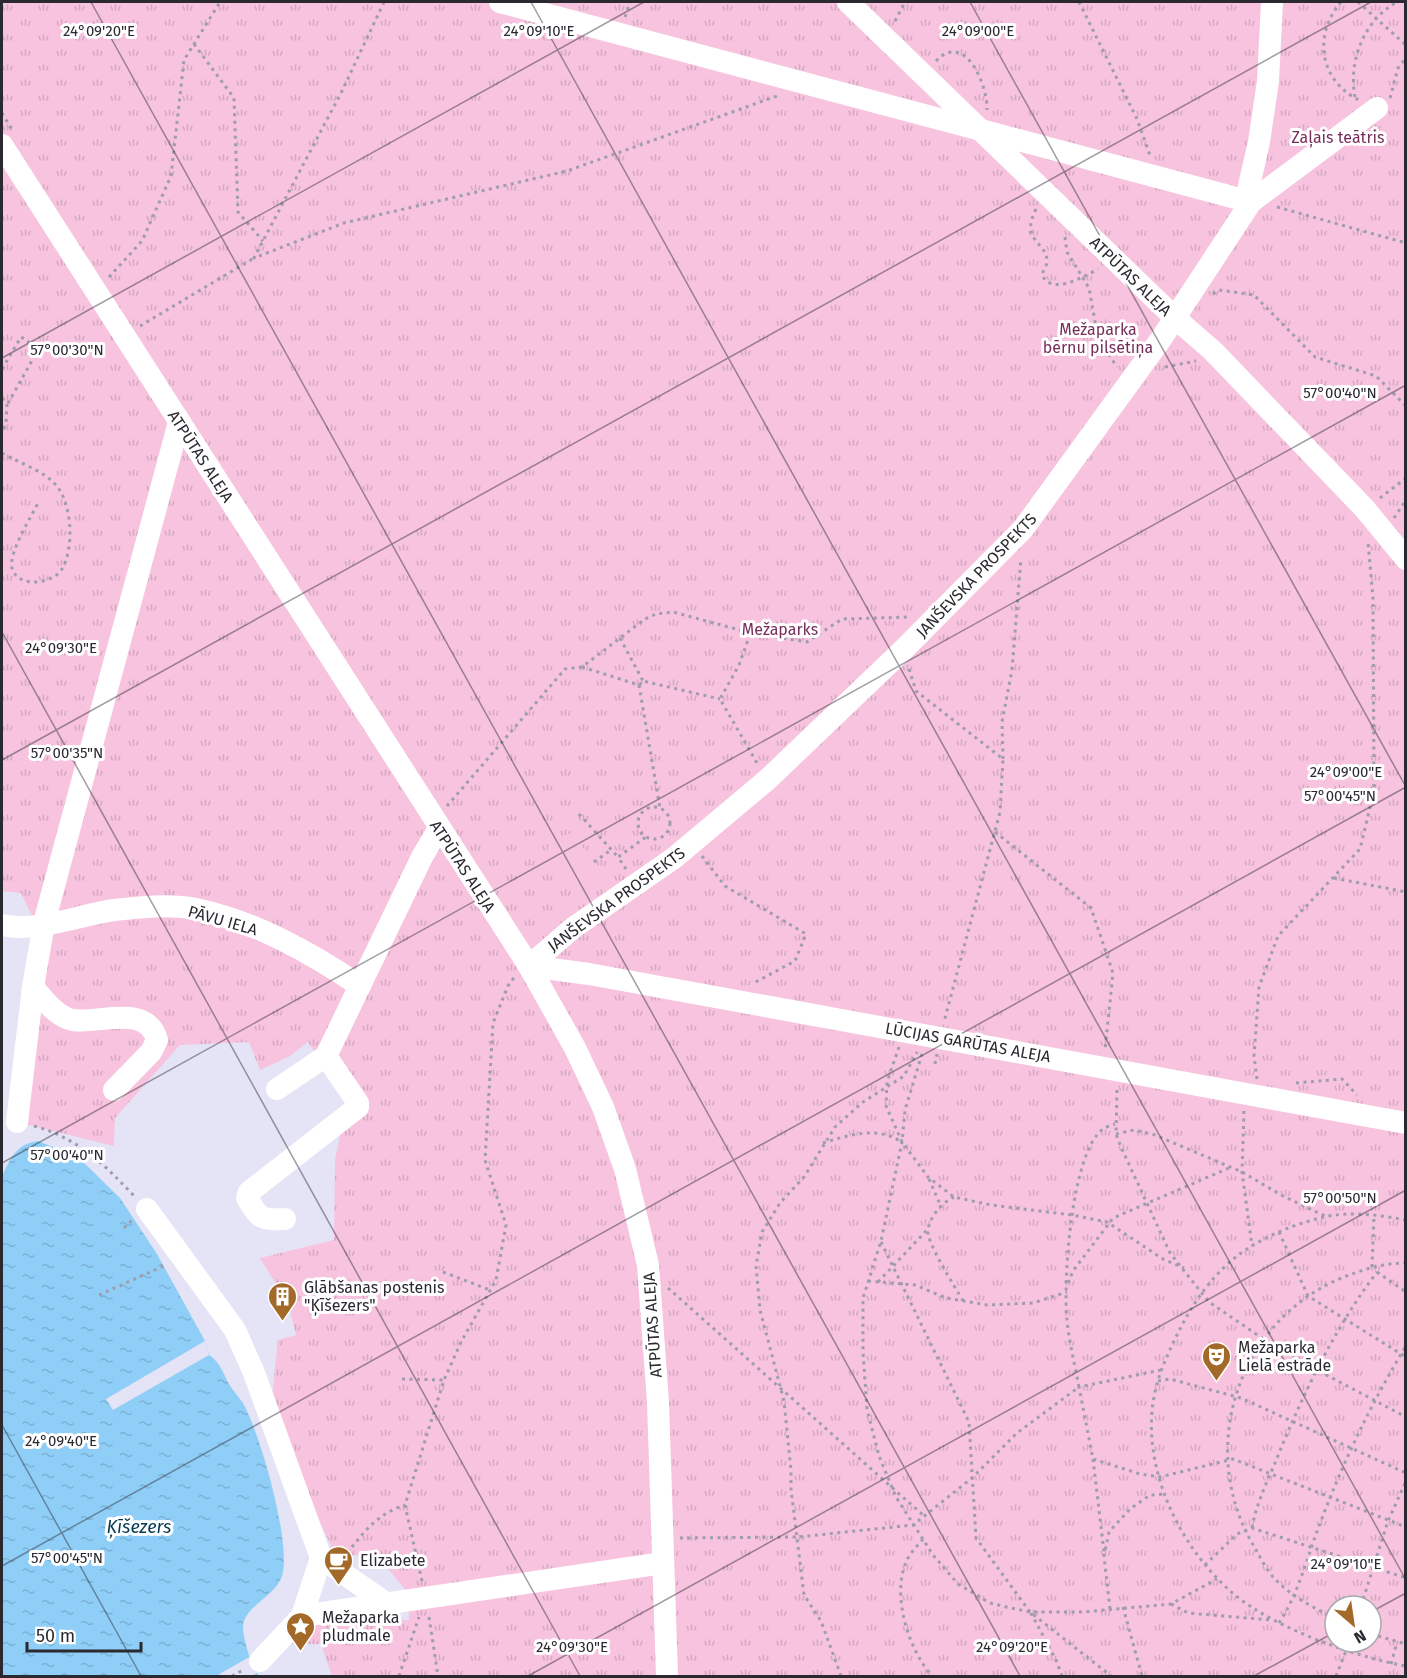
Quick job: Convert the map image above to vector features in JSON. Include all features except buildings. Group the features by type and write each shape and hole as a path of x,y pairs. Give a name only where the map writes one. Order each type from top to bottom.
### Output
{"street":[{"path":"500,2 1251,202"},
{"path":"1251,202 1248,190 1259,141 1268,81 1272,2"},
{"name":"ATPŪTAS ALEJA","path":"854,8 1167,311 1213,351 1365,509 1406,559"},
{"path":"906,109 918,71"},
{"path":"1251,202 1377,108"},
{"name":"ATPŪTAS ALEJA","path":"8,139 136,329 179,422 529,966 575,1048 603,1107 625,1169 648,1271 658,1402 667,1677"},
{"name":"JANŠEVSKA PROSPEKTS","path":"529,966 573,928 692,843 767,780 903,650 1023,529 1135,375 1167,311 1251,202"},
{"path":"17,1122 33,987 44,923 179,422"},
{"path":"277,1089 326,1056 422,857 439,828"},
{"name":"PĀVU IELA","path":"2,925 12,927 147,907 195,909 256,928 310,952 360,986"},
{"name":"LŪCIJAS GARŪTAS ALEJA","path":"529,966 589,974 934,1036 1112,1064 1406,1123"},
{"path":"33,987 51,1007 72,1020 123,1017 142,1021 154,1031 157,1040 151,1052 114,1090"},
{"path":"285,1219 264,1220 259,1217 247,1198 249,1192 358,1107 358,1103 326,1056"},
{"path":"147,1209 235,1330 331,1559 386,1604"},
{"path":"260,1661 302,1616 331,1559"},
{"path":"302,1616 663,1563"}],"path":[{"path":"101,268 108,278 142,241 171,176 184,60 220,2"},
{"path":"254,258 342,91 384,2"},
{"path":"1079,2 1137,120 1157,176"},
{"path":"1341,2 1326,27 1322,52 1333,79 1355,98 1377,108 1391,97 1398,68 1406,58"},
{"path":"1358,2 1406,45"},
{"path":"1355,98 1353,77 1358,49 1376,18 1397,2"},
{"path":"194,44 234,98 238,212 263,241"},
{"path":"918,71 946,53 962,56 971,62 980,75 987,102 987,112 976,128"},
{"path":"136,329 254,258 344,223 567,171 810,85"},
{"path":"2,113 8,139"},
{"path":"1044,192 1031,219 1030,228 1032,237 1047,259 1043,278 1048,284 1056,285 1083,277 1116,261"},
{"path":"1251,202 1406,243"},
{"path":"1071,217 1066,230 1066,246 1089,288 1098,338 1108,357 1135,375 1178,363 1206,360 1213,351"},
{"path":"1210,296 1219,290 1254,296 1315,357 1376,376 1406,406"},
{"path":"2,369 21,337 28,341 34,357 7,405 6,423 2,433"},
{"path":"2,359 6,362"},
{"path":"2,398 7,405"},
{"path":"2,453 51,480 60,489 67,509 70,529 62,569 54,578 28,582 18,577 12,569 12,555 39,501"},
{"path":"1365,509 1406,478"},
{"path":"1023,529 1012,670 1002,722 1003,759 1000,812 934,1036 905,1110 902,1142 881,1241 863,1298 863,1352 867,1409 879,1456 913,1525 958,1584 990,1603 1030,1612 1083,1612 1171,1604 1217,1579"},
{"path":"1251,1247 1242,1172 1244,1112 1253,1091 1259,987 1278,936 1360,849 1374,791 1373,598 1368,538"},
{"path":"582,668 645,619 656,614 673,612 751,633 807,642 842,619 873,616 936,617"},
{"path":"720,699 739,665 751,633"},
{"path":"620,638 644,681 720,699 767,780"},
{"path":"903,650 916,691 1003,759"},
{"path":"440,798 446,808 565,669 582,668 639,685"},
{"path":"639,685 644,681"},
{"path":"639,685 660,808 669,818 669,830 657,839 646,837 639,830 641,815 649,808 660,808"},
{"path":"579,814 618,857 636,885"},
{"path":"995,832 1091,908 1113,973 1112,1064 1116,1134 1170,1254 1185,1269 1209,1302 1264,1341 1406,1417"},
{"path":"618,857 646,837"},
{"path":"692,843 725,886 806,934 795,961 739,991 735,1000"},
{"path":"594,862 611,850"},
{"path":"1334,878 1406,892"},
{"path":"438,1677 425,1599 405,1505 444,1380 461,1342 496,1280 506,1225 485,1160 492,1023 513,978 529,966"},
{"path":"902,1030 897,1055 885,1088 885,1106 902,1142 928,1177 940,1204"},
{"path":"841,1677 821,1621 804,1595 781,1389 760,1310 756,1266 762,1232 780,1203 804,1177 835,1127 863,1102 904,1076 934,1036"},
{"path":"1294,1083 1342,1079 1359,1097"},
{"path":"17,1122 61,1133 107,1167 147,1209"},
{"path":"1110,1609 1093,1459 1066,1318 1074,1192 1093,1142 1102,1129 1115,1124"},
{"path":"1116,1134 1134,1130 1155,1135 1242,1172 1283,1196 1326,1216"},
{"path":"823,1143 865,1132 889,1134 902,1142"},
{"path":"1067,1285 1107,1222 1146,1201 1230,1167"},
{"path":"928,1177 954,1197 991,1205 1072,1215 1107,1222 1163,1259 1185,1269"},
{"path":"878,1282 928,1229 940,1204 954,1197"},
{"path":"1251,1247 1279,1232 1326,1216 1374,1215 1406,1220"},
{"path":"1374,1215 1372,1267 1406,1292"},
{"path":"928,1229 930,1242 963,1301"},
{"path":"1279,1232 1308,1296 1406,1357"},
{"path":"881,1241 969,1422 976,1538 1030,1612 1056,1660 1062,1677"},
{"path":"1251,1247 1256,1244 1236,1257 1201,1292 1161,1370 1153,1402 1152,1438 1165,1494 1179,1526 1205,1565 1217,1579 1249,1606 1273,1620 1323,1641"},
{"path":"1323,1612 1294,1596 1276,1580 1243,1530 1233,1502 1226,1459 1234,1396 1250,1360 1276,1323 1308,1296 1327,1284 1372,1267 1406,1263"},
{"path":"99,1295 167,1265"},
{"path":"648,1271 924,1516"},
{"path":"443,1272 490,1290"},
{"path":"1251,1528 1292,1421 1317,1370 1345,1320 1377,1272"},
{"path":"868,1281 915,1285 946,1298 987,1305 1033,1303 1067,1292"},
{"path":"1280,1623 1294,1596 1351,1449 1374,1400 1406,1346"},
{"path":"662,1538 798,1537 913,1525 972,1478 1017,1433 1080,1387 1161,1370"},
{"path":"402,1379 444,1380"},
{"path":"1158,1381 1170,1379 1234,1396 1406,1473"},
{"path":"1093,1459 1140,1474 1160,1477 1226,1459 1406,1527"},
{"path":"1365,1594 1388,1521 1406,1481"},
{"path":"1104,1556 1110,1532 1130,1509 1150,1495 1165,1494"},
{"path":"331,1559 387,1511 405,1505"},
{"path":"1205,1565 1243,1530 1251,1528 1406,1578"},
{"path":"923,1539 908,1558 902,1585 904,1626 920,1663 932,1677"},
{"path":"399,1677 425,1599"},
{"path":"1171,1604 1188,1614 1273,1620"},
{"path":"1123,1607 1142,1677"},
{"path":"1030,1612 1111,1677"},
{"path":"1383,1638 1406,1644"},
{"path":"1391,1664 1398,1642"},
{"path":"1336,1677 1345,1654"},
{"path":"1356,1654 1406,1666"}],"green space":[{"name":"Mežaparks","path":"2,2 1405,2 1405,1676 332,1676 321,1644 286,1644 305,1623 409,1620 408,1593 380,1559 334,1552 270,1416 278,1340 296,1335 288,1303 260,1258 334,1240 335,1160 347,1101 308,1042 290,1056 260,1070 249,1042 180,1045 115,1118 114,1146 17,1122 45,943 21,893 2,891"},
{"path":"567,834 573,834 602,874 600,881 582,893 576,891 547,852 548,847"}],"water":[{"name":"Ķīšezers","path":"38,1141 78,1157 120,1198 157,1254 205,1341 209,1355 219,1364 250,1418 273,1489 283,1540 284,1561 282,1576 274,1590 250,1611 243,1625 248,1652 259,1676 2,1676 2,1176 19,1149"}],"pier":[{"path":"205,1341 209,1355 113,1410 106,1399"},
{"path":"251,1656 259,1672 251,1676 216,1676"}],"place":[{"name":"Glābšanas postenis \"Ķīšezers\"","path":"283,1322"},
{"name":"Mežaparka Lielā estrāde","path":"1217,1382"},
{"name":"Elizabete","path":"339,1586"},
{"name":"Mežaparka pludmale","path":"301,1652"}],"park label":[{"name":"Zaļais teātris","path":"1338,137"},
{"name":"Mežaparka bērnu pilsētiņa","path":"1098,338"}]}
